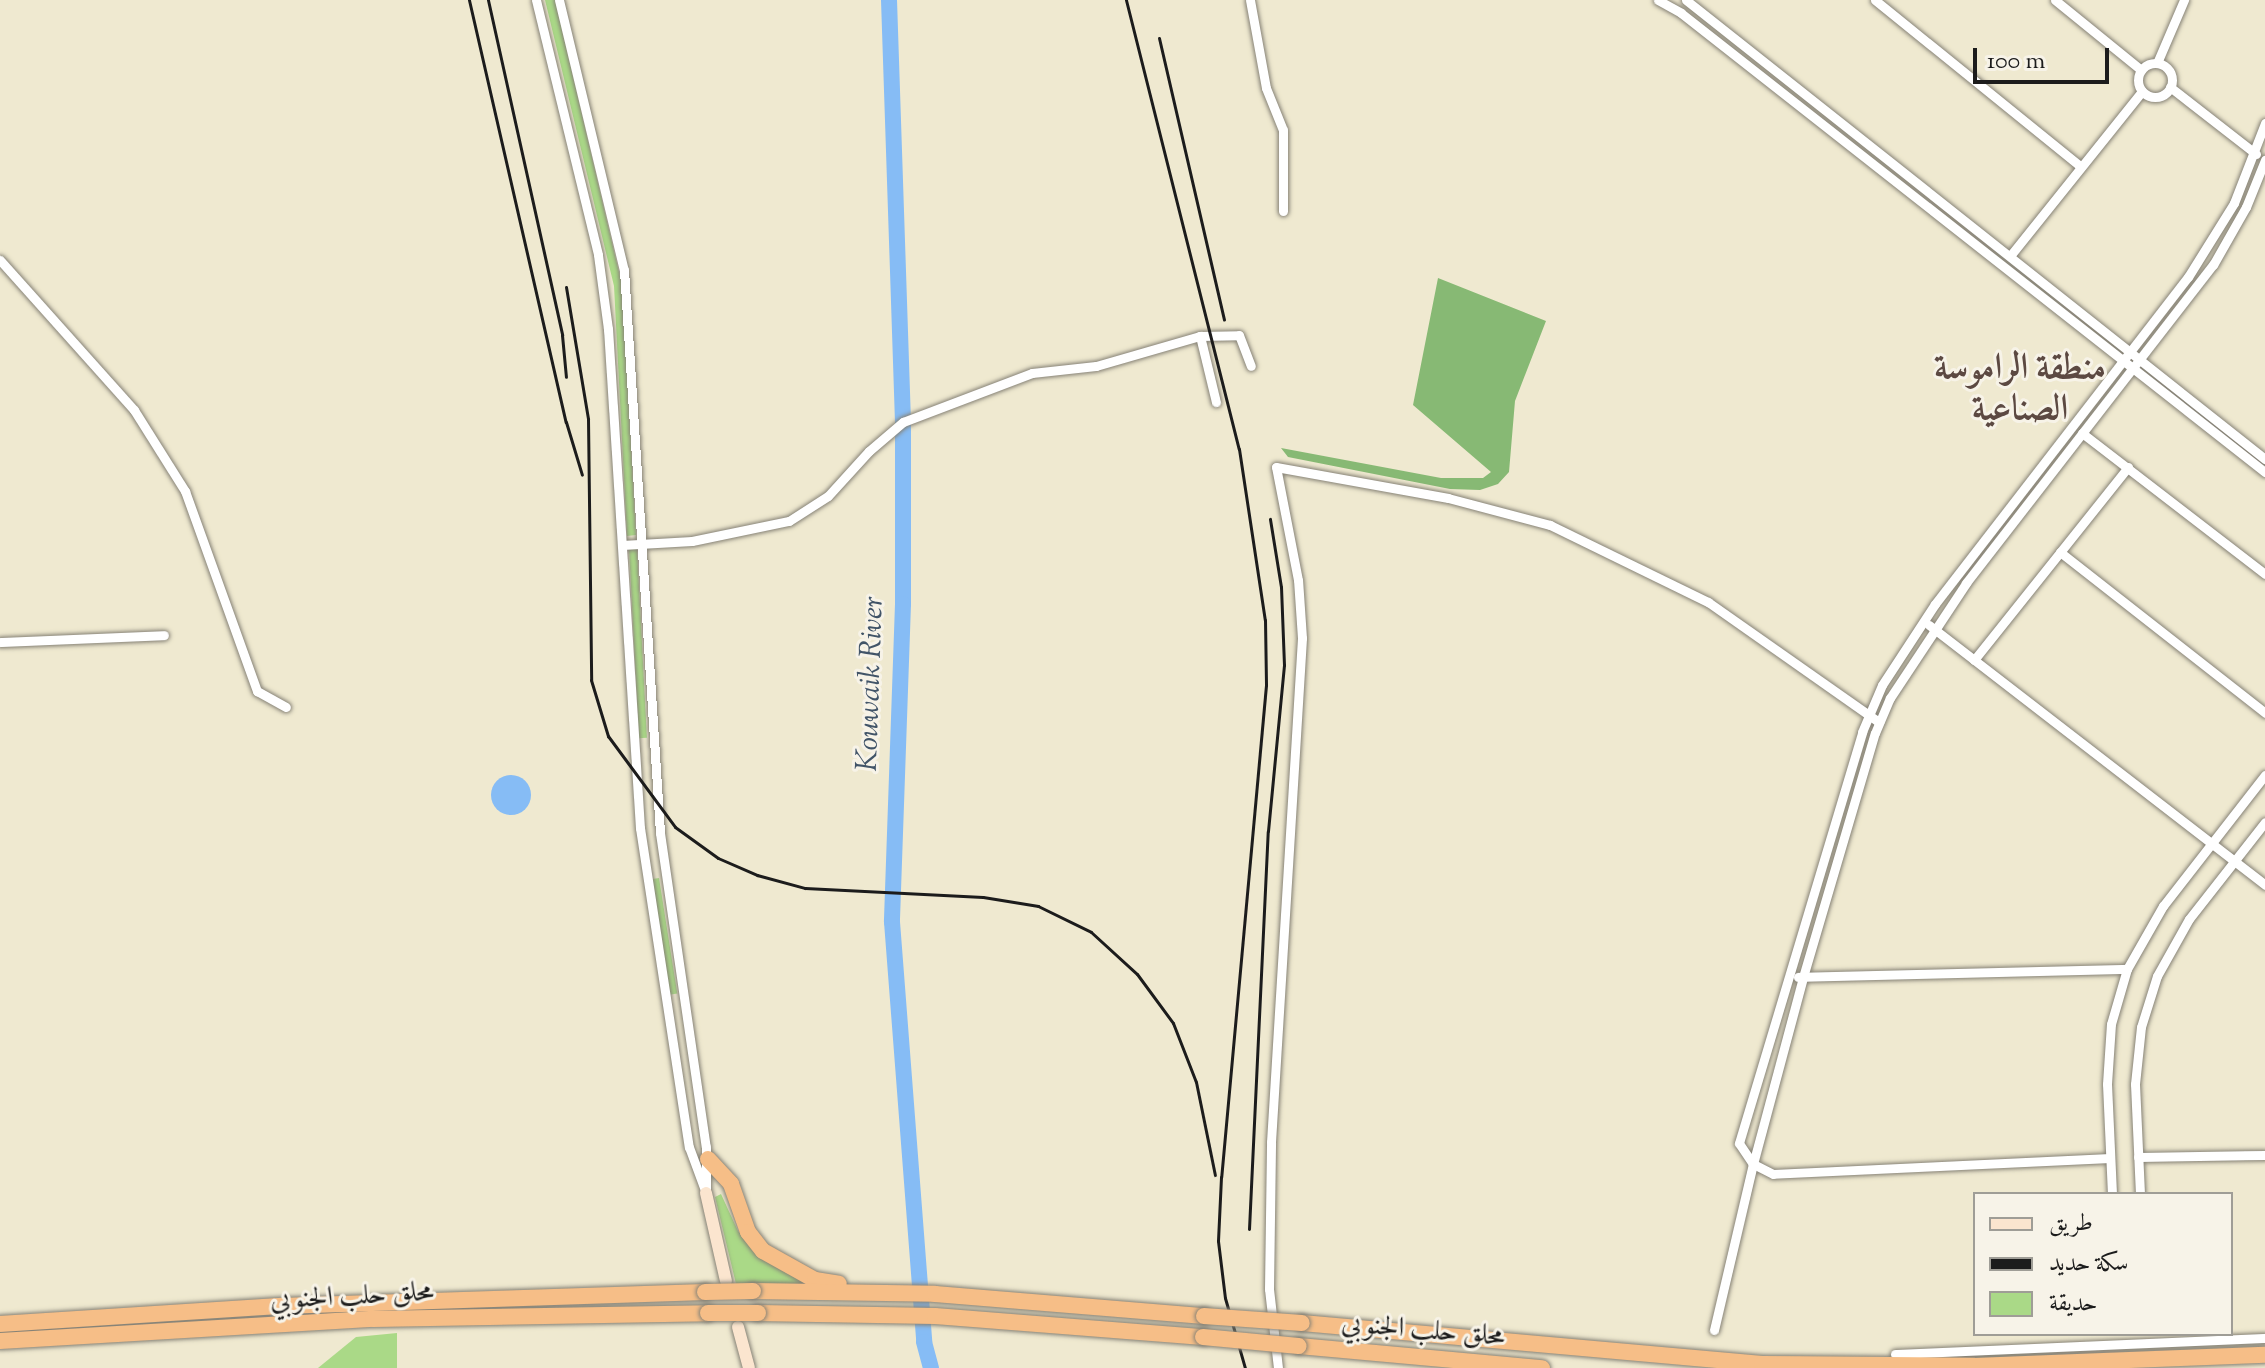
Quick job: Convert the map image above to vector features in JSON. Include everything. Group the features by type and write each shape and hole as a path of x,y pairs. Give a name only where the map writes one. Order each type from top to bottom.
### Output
{"highway":[{"path":"708,1159 731,1184 748,1232 763,1251 815,1280 896,1293 1302,1323 1762,1364 1974,1366 2148,1345 2265,1355"},
{"name":"محلق حلب الجنوبي","path":"0,1324 282,1306 705,1292 896,1293"},
{"name":"محلق حلب الجنوبي","path":"0,1341 373,1319 708,1313 896,1315 1203,1337 1542,1368"}],"main road":[{"path":"706,1193 726,1281"},
{"path":"738,1327 749,1368"}],"street":[{"path":"536,0 598,255 608,329 640,828 689,1147 706,1193"},
{"path":"559,0 624,270 660,833 708,1159 706,1193"},
{"path":"1250,0 1266,88 1283,130 1283,211"},
{"path":"1658,0 1675,3 2123,363 2265,472"},
{"path":"1686,0 2265,459"},
{"path":"1875,0 2081,167"},
{"path":"2055,0 2141,70"},
{"path":"2170,87 2157,97 2142,91 2138,80 2141,70 2157,63 2184,0"},
{"path":"2157,63 2170,71 2170,87"},
{"path":"1714,1330 1753,1164 1803,977 1879,722 1901,678 1933,628 2223,249 2246,207 2264,161 2170,87"},
{"path":"2010,256 2142,91"},
{"path":"2110,1158 1784,1174 1765,1172 1753,1164 1741,1150 1740,1134 1867,715 1895,661 2212,242 2234,203 2265,123"},
{"path":"0,260 134,410 185,491 257,691 286,707"},
{"path":"622,545 692,541 789,521 828,496 869,451 903,422 1032,373 1096,366 1200,336 1239,335 1251,366"},
{"path":"1200,336 1216,402"},
{"path":"2082,433 2265,574"},
{"path":"1278,1368 1269,1289 1271,1142 1302,638 1298,580 1276,467 1448,498 1550,525 1708,602 1879,722"},
{"path":"1974,660 2128,467"},
{"path":"2060,552 2265,713"},
{"path":"1924,621 2265,885"},
{"path":"0,642 164,635"},
{"path":"2112,1192 2107,1084 2111,1024 2127,969 2163,906 2265,775"},
{"path":"2140,1192 2135,1084 2141,1027 2159,973 2189,919 2265,822"},
{"path":"1825,858 1837,862"},
{"path":"1789,976 2127,969"},
{"path":"2138,1157 2265,1155"},
{"path":"1895,1354 2120,1339 2148,1345 2265,1338"}],"green space":[{"path":"545,0 555,0 622,285 636,535 627,536 614,286"},
{"path":"1438,278 1546,321 1515,401 1509,472 1498,484 1480,490 1450,489 1288,457 1281,448 1441,478 1483,478 1491,472 1413,405"},
{"path":"629,548 637,548 647,738 639,738"},
{"path":"659,878 677,994 669,995 651,879"},
{"path":"721,1194 738,1231 759,1255 814,1287 736,1284 715,1197"},
{"path":"397,1333 397,1368 318,1368 356,1337"}],"water":[{"path":"511,775 525,781 531,795 525,809 511,815 497,809 491,795 497,781"}],"waterway":[{"name":"Kouwaik River","path":"889,0 903,422 903,604 892,922 924,1342 931,1368"}],"railway":[{"path":"469,0 566,422 582,475"},
{"path":"488,0 562,335 566,377"},
{"path":"1126,0 1239,449 1265,620 1266,685 1221,1177 1218,1241 1225,1298 1245,1368"},
{"path":"1159,38 1224,320"},
{"path":"566,287 588,419 591,680 608,736 675,827 718,858 757,875 805,888 983,897 1038,906 1091,932 1137,974 1173,1023 1196,1082 1215,1175"},
{"path":"1249,1229 1268,831 1284,665 1281,587 1270,519"}],"district":[{"name":"منطقة الراموسة الصناعية","path":"2020,390"}]}
